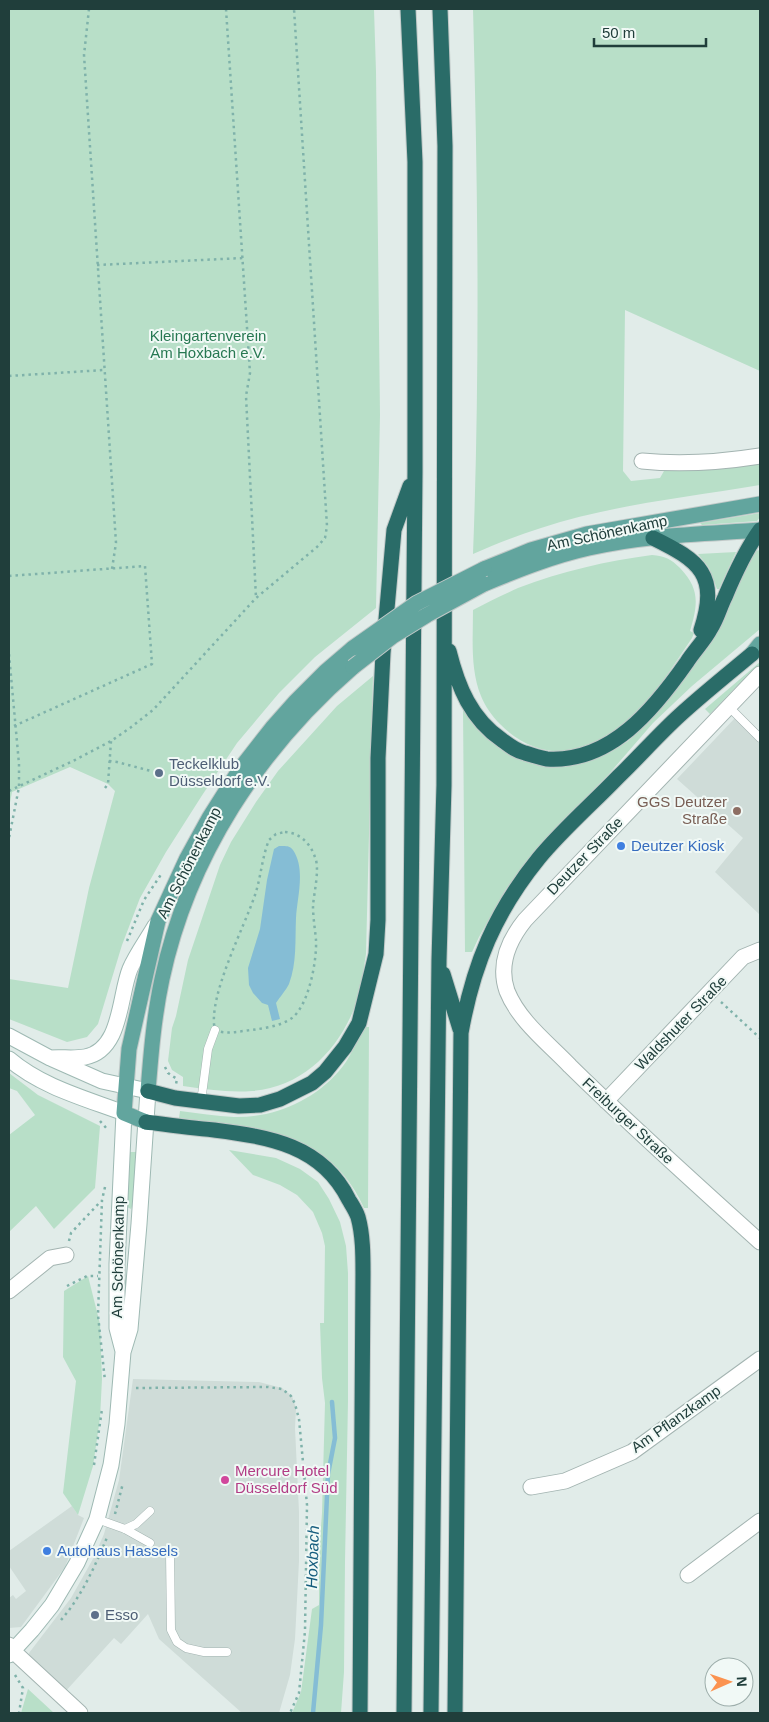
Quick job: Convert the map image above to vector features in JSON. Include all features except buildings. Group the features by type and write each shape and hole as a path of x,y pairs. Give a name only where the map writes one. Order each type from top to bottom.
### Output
{"highway":[{"path":"404,1713 415,472 415,162 408,9"},
{"path":"431,1713 439,960 444,785 445,146 440,9"},
{"path":"148,1091 175,1098 239,1106 260,1105 280,1099 312,1083 326,1072 360,1023 369,990 377,946 379,749 383,653 394,530 415,472"},
{"path":"444,631 461,691 479,720 496,736 517,751 546,759 571,758 598,750 624,734 650,710 690,657 711,628 735,572 751,542 760,530"},
{"path":"653,538 689,556 705,580 708,595 707,611 690,657"},
{"path":"455,1713 461,1033 471,986 483,949 498,919 517,888 539,858 679,716 757,648"},
{"path":"439,960 461,1033"},
{"path":"146,1122 266,1138 303,1152 325,1166 344,1189 358,1216 364,1274 360,1713"},
{"path":"354,1713 361,1661"}],"main road":[{"name":"Am Schönenkamp","path":"124,1109 129,1049 158,921 196,842 240,769 296,701 325,672 353,648 416,604 484,569 531,550 586,534 760,504"},
{"name":"Am Schönenkamp","path":"148,1091 154,1019 162,979 194,877 217,831 243,790 278,742 329,687 393,636 427,615 484,584 564,554 625,541 760,530"},
{"path":"124,1109 146,1122"}],"street":[{"path":"642,461 663,463 760,456"},
{"name":"Deutzer Straße","path":"507,990 504,977 504,963 508,947 524,920 760,674"},
{"path":"50,1058 86,1057 101,1048 108,1041 116,1027 130,969 158,921"},
{"name":"Waldshuter Straße","path":"606,1101 743,957 760,950"},
{"name":"Freiburger Straße","path":"507,990 528,1024 606,1101 760,1242"},
{"path":"9,1036 50,1058 102,1081 148,1091"},
{"path":"9,1059 19,1068 99,1110 124,1109 148,1091"},
{"name":"Am Schönenkamp","path":"10,1650 52,1605 82,1555 97,1519 111,1465 117,1424 123,1352 130,1329 148,1091"},
{"name":"Am Schönenkamp","path":"123,1352 117,1328 117,1264 124,1109"},
{"path":"9,1291 50,1258 66,1255"},
{"name":"Am Pflanzkamp","path":"531,1487 565,1481 632,1452 760,1359"},
{"path":"688,1575 760,1521"},
{"path":"10,1650 80,1713"}],"lane":[{"path":"728,706 760,738"},
{"path":"201,1102 208,1048 214,1030"},
{"path":"125,1529 136,1524 150,1511"},
{"path":"97,1519 125,1529 150,1543"},
{"path":"170,1552 171,1630 178,1642 186,1648 204,1652 227,1652"}],"path":[{"path":"89,9 84,55 116,542 112,569"},
{"path":"226,9 250,373 246,396 256,598"},
{"path":"9,791 110,741 153,710 256,598 317,547 325,538 327,526 294,9"},
{"path":"97,265 243,258"},
{"path":"9,376 104,370"},
{"path":"9,576 145,566 152,664 14,726"},
{"path":"9,654 14,726 19,764 19,787 9,838"},
{"path":"105,788 108,784 110,741"},
{"path":"110,762 117,762 151,771"},
{"path":"292,832 305,840 311,847 317,865 313,909 316,942 315,961 308,990 299,1010 292,1018 281,1024 262,1029 222,1033 214,1030 214,1011 219,988 259,883 269,840 276,834 292,832"},
{"path":"710,993 760,1038"},
{"path":"164,1065 168,1073 177,1080 176,1084"},
{"path":"99,1110 98,1120 107,1127 109,1134"},
{"path":"105,1186 102,1200 98,1276 98,1315 105,1386"},
{"path":"66,1255 71,1233 102,1200"},
{"path":"67,1286 88,1276 98,1276"},
{"path":"136,1388 268,1387 282,1389 291,1396 299,1419 307,1505 305,1631 299,1693 290,1713"},
{"path":"94,1467 102,1404"},
{"path":"9,1675 13,1672 23,1688 19,1713"}],"shaded area":[{"name":"GGS Deutzer Straße","path":"735,718 760,744 760,915 715,872 743,838 677,779"},
{"path":"133,1379 259,1382 282,1388 292,1396 296,1408 299,1561 295,1639 290,1675 279,1713 242,1713 159,1639 148,1614 121,1644 114,1638 64,1693 30,1664 29,1653 71,1598 94,1557 104,1534 119,1480"},
{"path":"72,1506 78,1515 84,1518 65,1567 21,1627 9,1628 9,1598 13,1595 16,1599 26,1591 9,1566 9,1551"}],"green space":[{"name":"Kleingartenverein Am Hoxbach e.V.","path":"9,9 374,9 380,415 376,608 315,657 279,693 237,743 166,852 140,898 122,945 98,1024 87,1037 67,1042 9,1019 9,979 68,988 89,888 115,791 108,784 70,767 12,792 9,808"},
{"path":"473,9 760,9 760,371 625,310 623,471 631,481 660,478 664,471 760,461 760,485 650,502 595,513 532,531 473,554 477,418 478,281"},
{"path":"760,513 757,521 702,525 700,523"},
{"path":"760,550 760,629 692,686 653,723 608,775 548,836 506,889 472,952 465,952 463,708 484,735 500,748 557,765 582,763 607,754 628,741 651,720 692,669 724,618 755,551"},
{"path":"736,552 719,589 717,589 709,568 698,554"},
{"path":"652,555 668,558 674,562 691,583 696,597 695,613 690,631 694,633 692,638 658,687 630,721 604,740 589,747 574,751 543,749 513,736 494,718 477,686 473,653 473,610 518,588 551,577 618,560"},
{"path":"760,662 760,666 710,714 705,709"},
{"path":"373,676 366,954 361,988 355,1007 335,1043 307,1071 291,1081 272,1088 252,1091 183,1086 183,1077 172,1070 168,1061 172,1028 188,960 220,865 231,842 278,771 337,706"},
{"path":"364,1027 369,1027 368,1208 364,1208 349,1182 331,1162 310,1148 261,1130 179,1118 180,1111 227,1117 249,1117 292,1106 329,1082 350,1056"},
{"path":"9,1073 38,1095 100,1126 95,1188 54,1229 36,1206 9,1232 9,1135 35,1115 17,1091 9,1088"},
{"path":"229,1150 276,1158 300,1169 318,1182 340,1222 346,1246 348,1273 348,1401 344,1672 341,1713 292,1713 301,1692 312,1609 319,1605 319,1554 325,1403 320,1323 324,1323 325,1246 313,1212 297,1195 280,1185 253,1175"},
{"path":"130,1152 136,1152 133,1204 131,1209 127,1207"},
{"path":"88,1276 100,1324 102,1379 100,1418 93,1466 78,1515 63,1493 76,1381 63,1357 64,1291"},
{"path":"28,1689 54,1713 21,1713"}],"water":[{"path":"279,846 292,848 299,866 300,884 292,976 285,991 276,1003 280,1019 272,1021 268,1005 262,1003 249,985 248,968 260,929 267,880 274,849"}],"waterway":[{"name":"Hoxbach","path":"313,1713 321,1625 328,1474 335,1438 332,1402"}],"place":[{"name":"Teckelklub Düsseldorf e.V.","path":"159,773"},
{"name":"GGS Deutzer Straße","path":"737,811"},
{"name":"Deutzer Kiosk","path":"621,846"},
{"name":"Mercure Hotel Düsseldorf Süd","path":"225,1480"},
{"name":"Autohaus Hassels","path":"47,1551"},
{"name":"Esso","path":"95,1615"}]}
